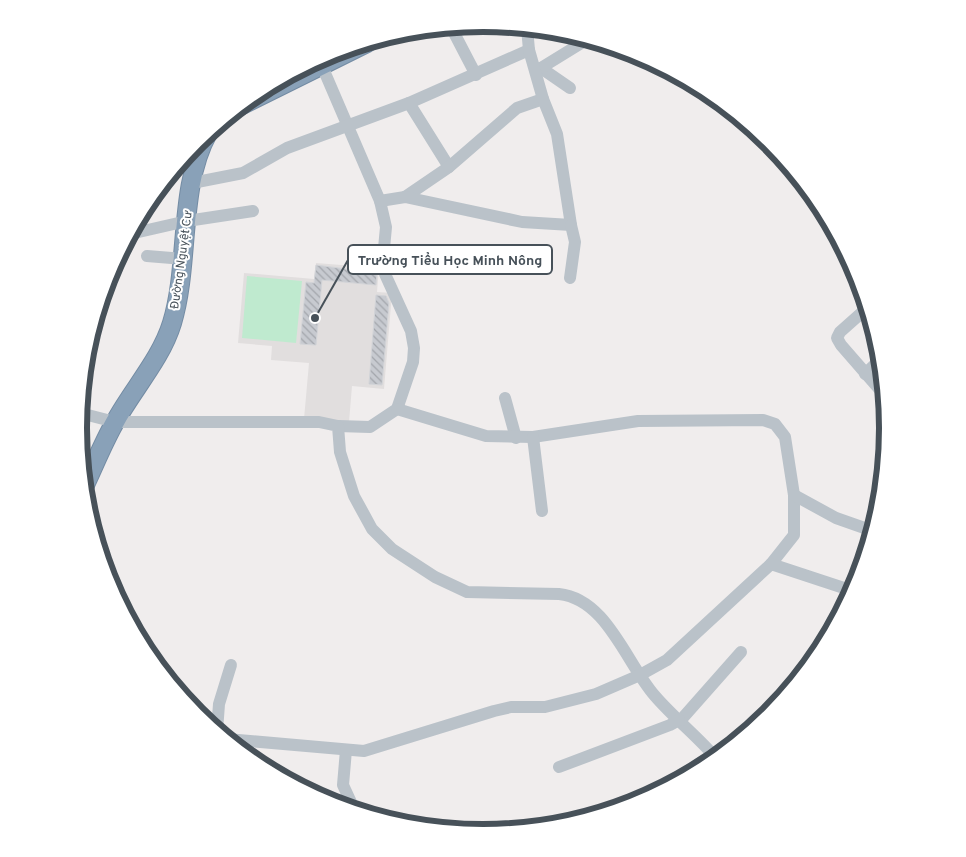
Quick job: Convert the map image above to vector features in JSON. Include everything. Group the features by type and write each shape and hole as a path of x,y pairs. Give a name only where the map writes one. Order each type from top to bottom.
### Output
{"highway":[{"name":"Đường Nguyệt Cư","path":"90,475 115,422 163,344 176,308 184,259 193,158"}],"street":[{"path":"454,33 476,75"},
{"path":"528,35 529,50 538,69 543,99 557,134 575,242 570,278"},
{"path":"538,69 579,45"},
{"path":"192,182 243,172 287,148 476,75 529,50"},
{"path":"88,415 115,422 319,422 338,426 370,428 397,409 413,362 414,348 411,331 385,274 383,259 386,227 380,201 346,126 322,67"},
{"path":"538,69 570,88"},
{"path":"405,198 449,167 517,108 543,99"},
{"path":"409,102 449,167"},
{"path":"380,201 405,198 522,222 571,225"},
{"path":"139,232 188,221 253,210"},
{"path":"147,256 184,259"},
{"path":"862,313 840,332 837,338 864,374 877,387"},
{"path":"864,374 874,365"},
{"path":"506,398 516,438"},
{"path":"239,740 364,751 511,707 545,707 596,694 640,675 667,660 771,564 794,535 794,495 785,437 775,424 763,420 638,420 516,438 486,436 397,409"},
{"path":"338,426 340,452 354,496 372,529 392,549 435,578 467,592 559,594 577,598 593,609 656,697 711,752"},
{"path":"533,437 542,511"},
{"path":"794,495 836,518 866,529"},
{"path":"771,564 845,588"},
{"path":"559,767 680,720 741,652"},
{"path":"218,722 219,704 231,665"},
{"path":"346,750 343,785 350,801"}],"shaded area":[{"path":"316,263 379,268 377,292 392,293 384,389 352,386 349,422 304,419 309,363 271,360 272,346 238,343 244,273 314,279"}],"green space":[{"path":"247,276 302,281 296,343 242,338"}],"building":[{"path":"316,265 377,273 376,285 322,280 316,345 300,344 306,282 314,283"},
{"path":"376,295 386,296 389,303 382,385 369,384"}],"place":[{"name":"Trường Tiểu Học Minh Nông","path":"315,318"}]}
